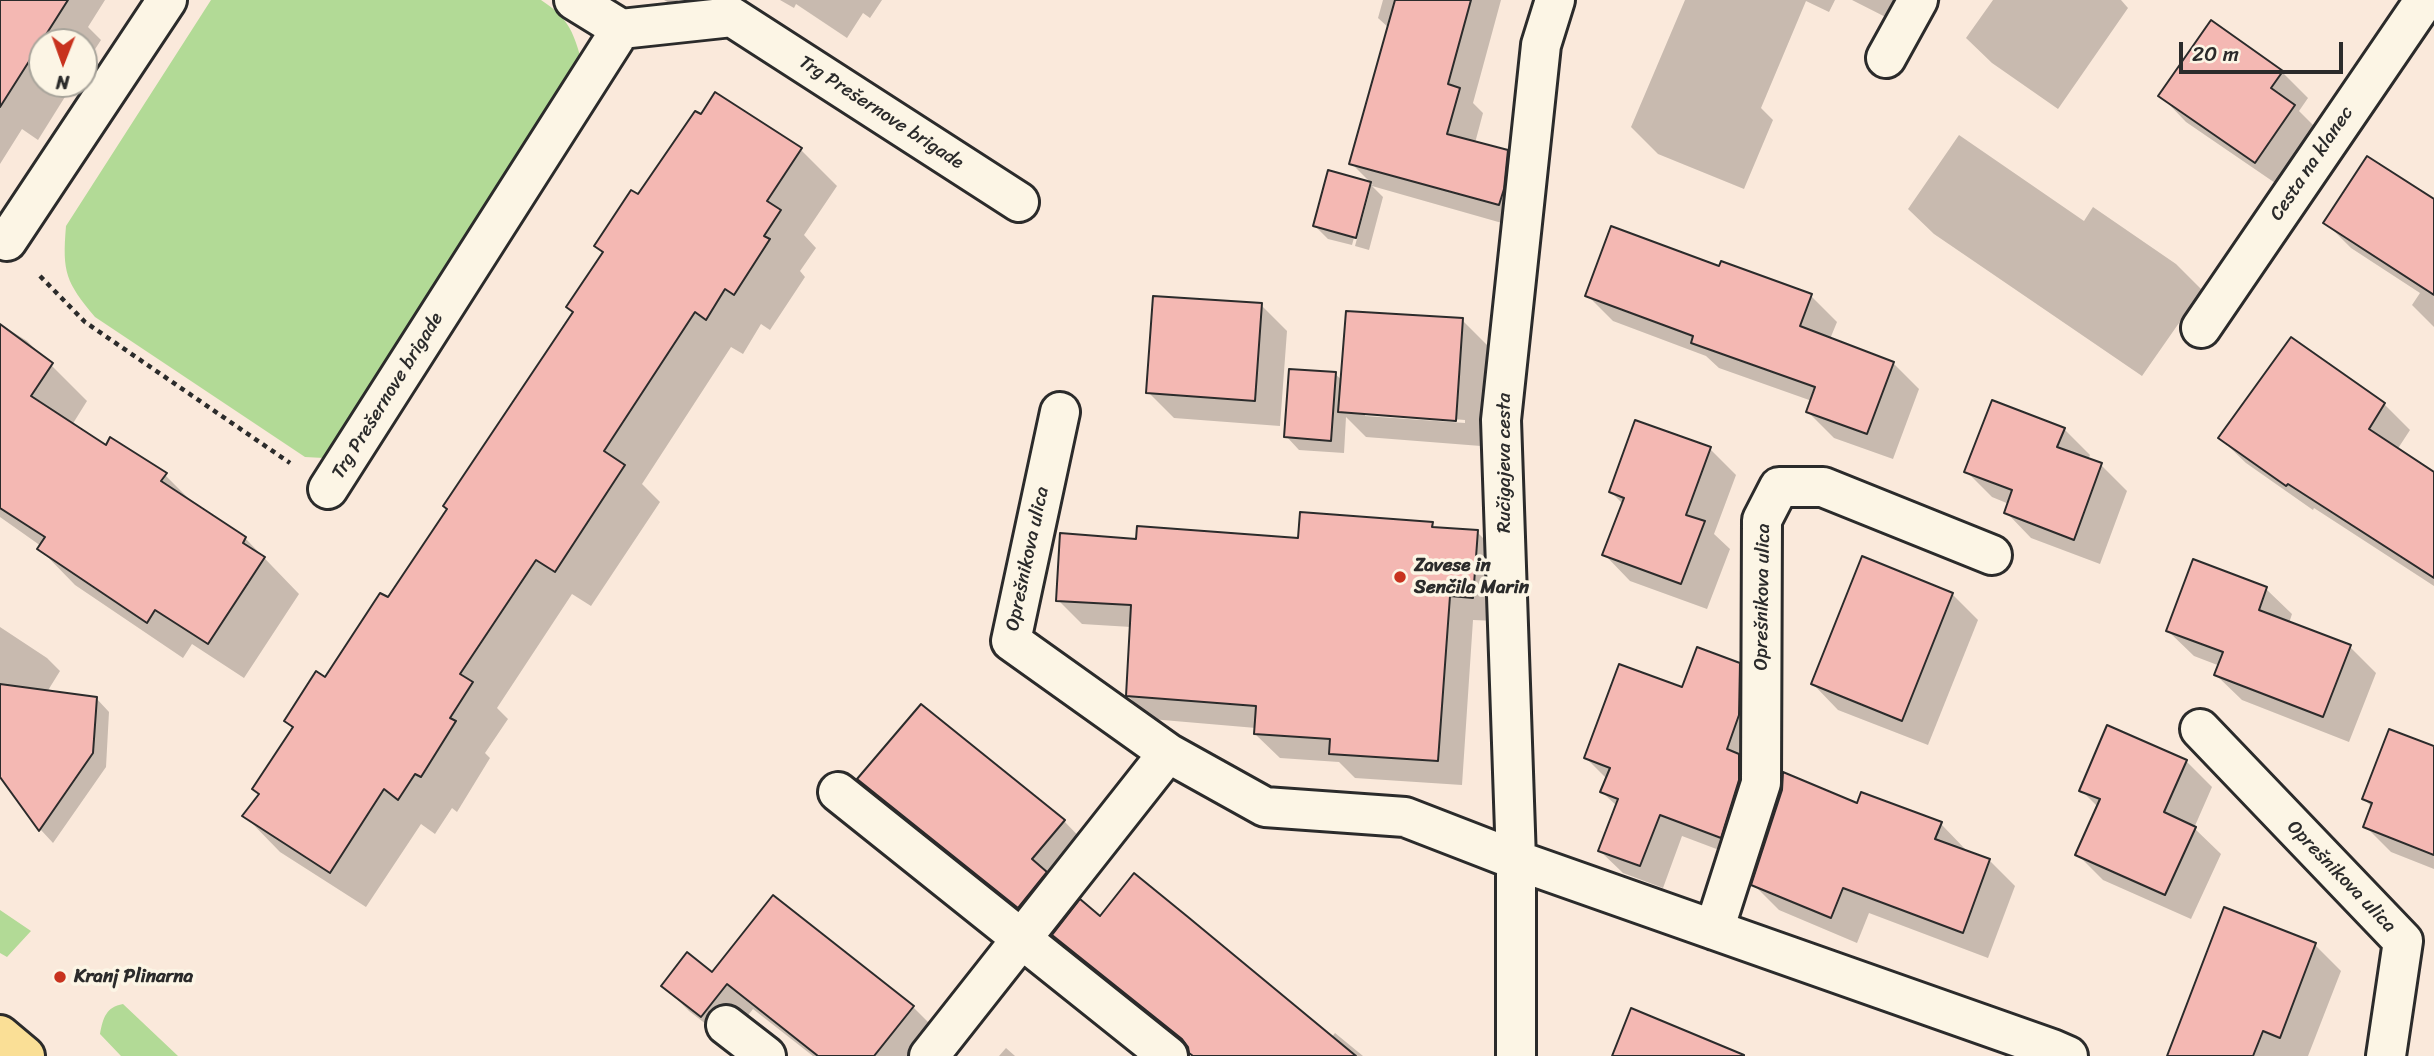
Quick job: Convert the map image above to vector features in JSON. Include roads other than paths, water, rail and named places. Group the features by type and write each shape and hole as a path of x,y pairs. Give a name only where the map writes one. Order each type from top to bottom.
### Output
{"main road":[{"path":"0,1035 25,1056"}],"street":[{"path":"6,241 167,0"},
{"path":"574,0 621,29"},
{"name":"Ručigajeva cesta","path":"1516,1056 1516,860 1501,420 1541,45 1555,0"},
{"path":"1886,58 1918,0"},
{"name":"Cesta na klanec","path":"2201,328 2424,0 2434,7"},
{"name":"Trg Prešernove brigade","path":"328,489 621,29 732,17 1019,202"},
{"name":"Oprešnikova ulica","path":"1060,412 1011,641 1168,753 1265,807 1405,817 1516,860 2068,1056"},
{"name":"Oprešnikova ulica","path":"1714,930 1761,783 1762,520 1779,487 1823,487 1992,555"},
{"name":"Oprešnikova ulica","path":"2200,729 2403,941 2386,1056"},
{"path":"929,1056 1168,753"},
{"path":"838,792 1168,1056"},
{"path":"726,1024 766,1056"}],"place":[{"name":"Zavese in Senčila Marin","path":"1400,577"},
{"name":"Kranj Plinarna","path":"60,977"}]}
